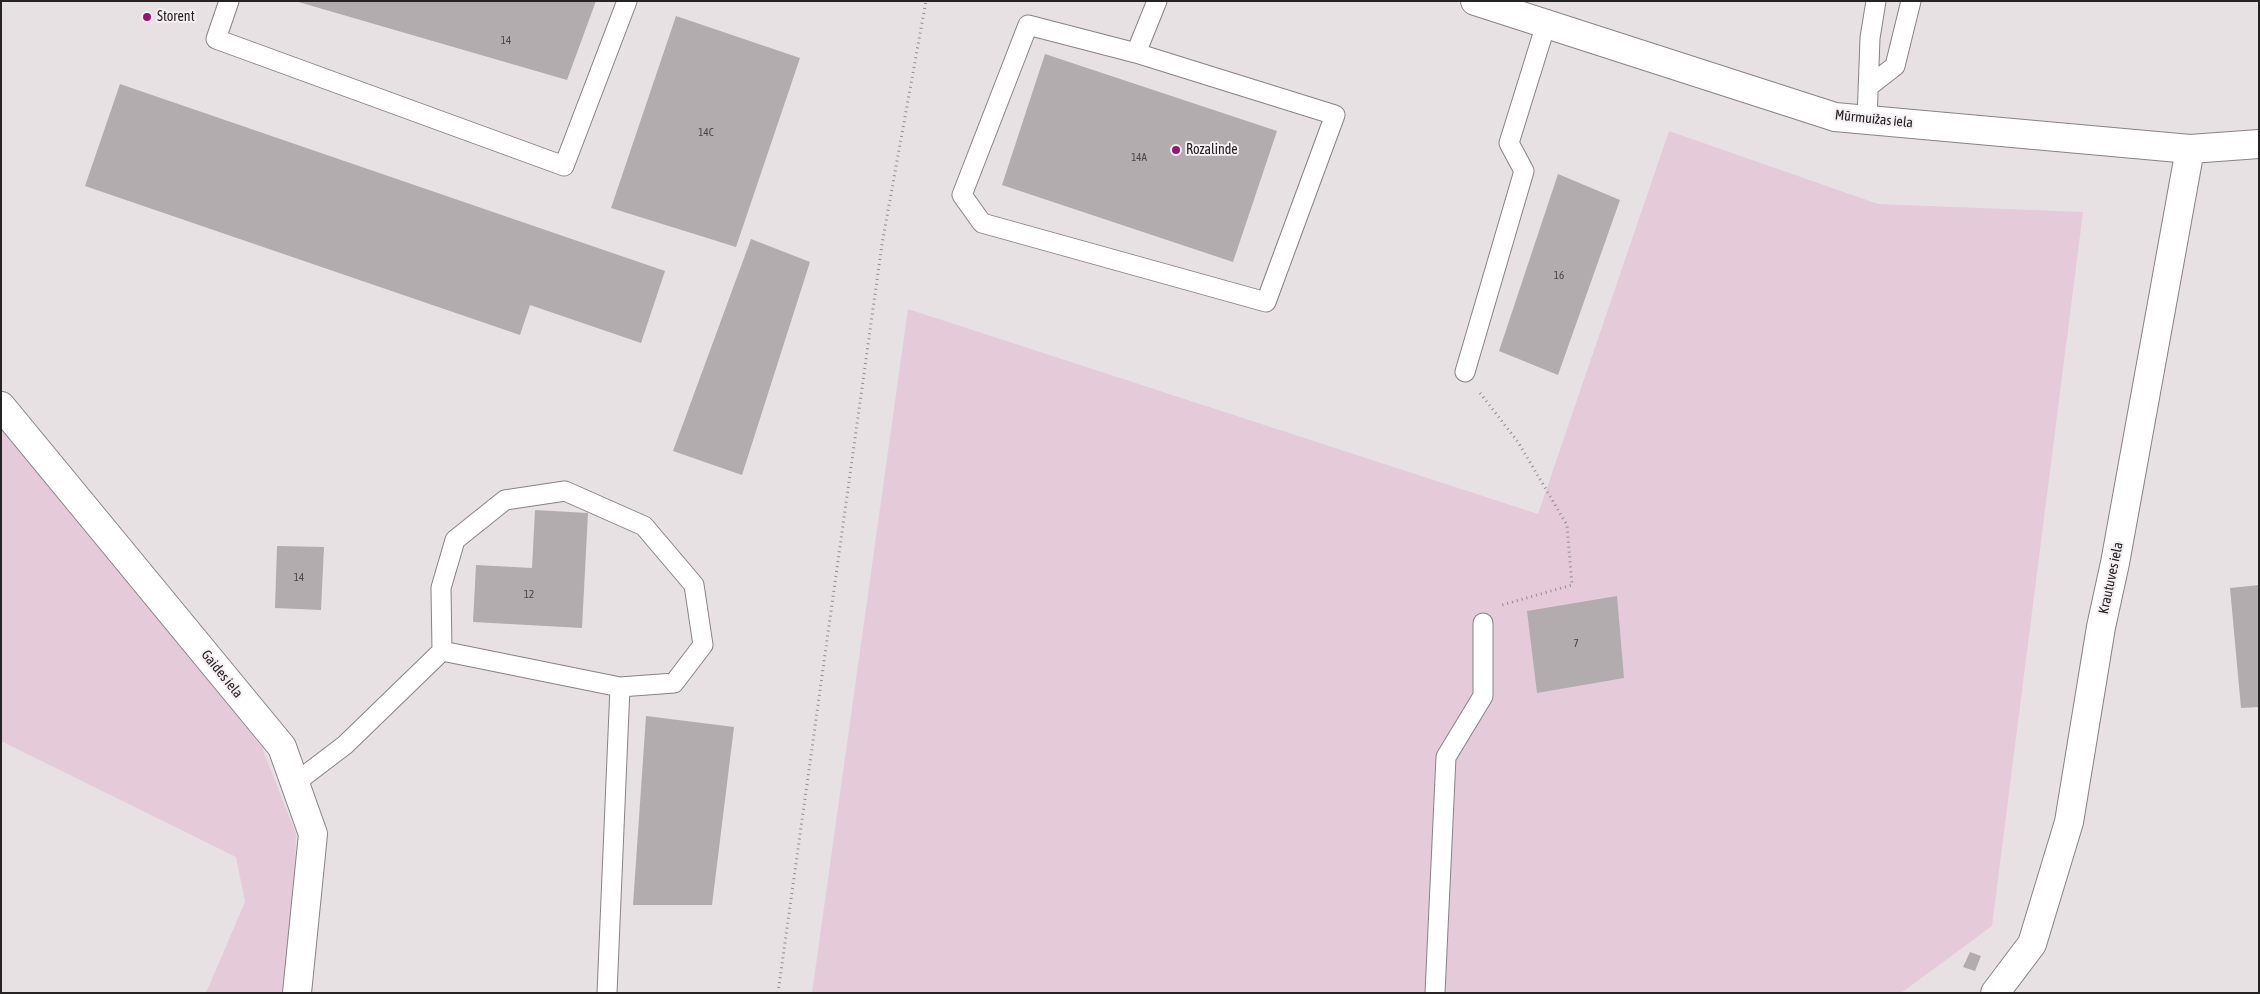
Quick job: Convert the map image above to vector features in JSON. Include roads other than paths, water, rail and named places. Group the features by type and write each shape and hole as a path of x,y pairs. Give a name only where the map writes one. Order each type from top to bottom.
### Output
{"street":[{"name":"Mūrmuižas iela","path":"1475,1 1835,117 2190,149 2259,144"},
{"name":"Krautuves iela","path":"1995,993 2032,944 2069,822 2101,628 2190,149"},
{"name":"Gaides iela","path":"1,406 282,747 313,834 297,993"}],"lane":[{"path":"229,1 216,39 564,166 626,1"},
{"path":"1136,53 1157,1"},
{"path":"1867,120 1870,38 1876,1"},
{"path":"1868,87 1895,66 1911,1"},
{"path":"1465,372 1524,171 1508,143 1546,24"},
{"path":"1028,25 1136,53 1335,115 1266,302 982,223 962,195 1028,25"},
{"path":"295,783 345,745 442,651 441,588 455,540 505,500 565,491 644,526 694,585 703,645 674,683 620,687 442,651"},
{"path":"1435,993 1446,757 1483,696 1483,623"},
{"path":"607,993 620,687"}],"place":[{"name":"Storent","path":"147,17"},
{"name":"Rozalinde","path":"1176,150"}]}
